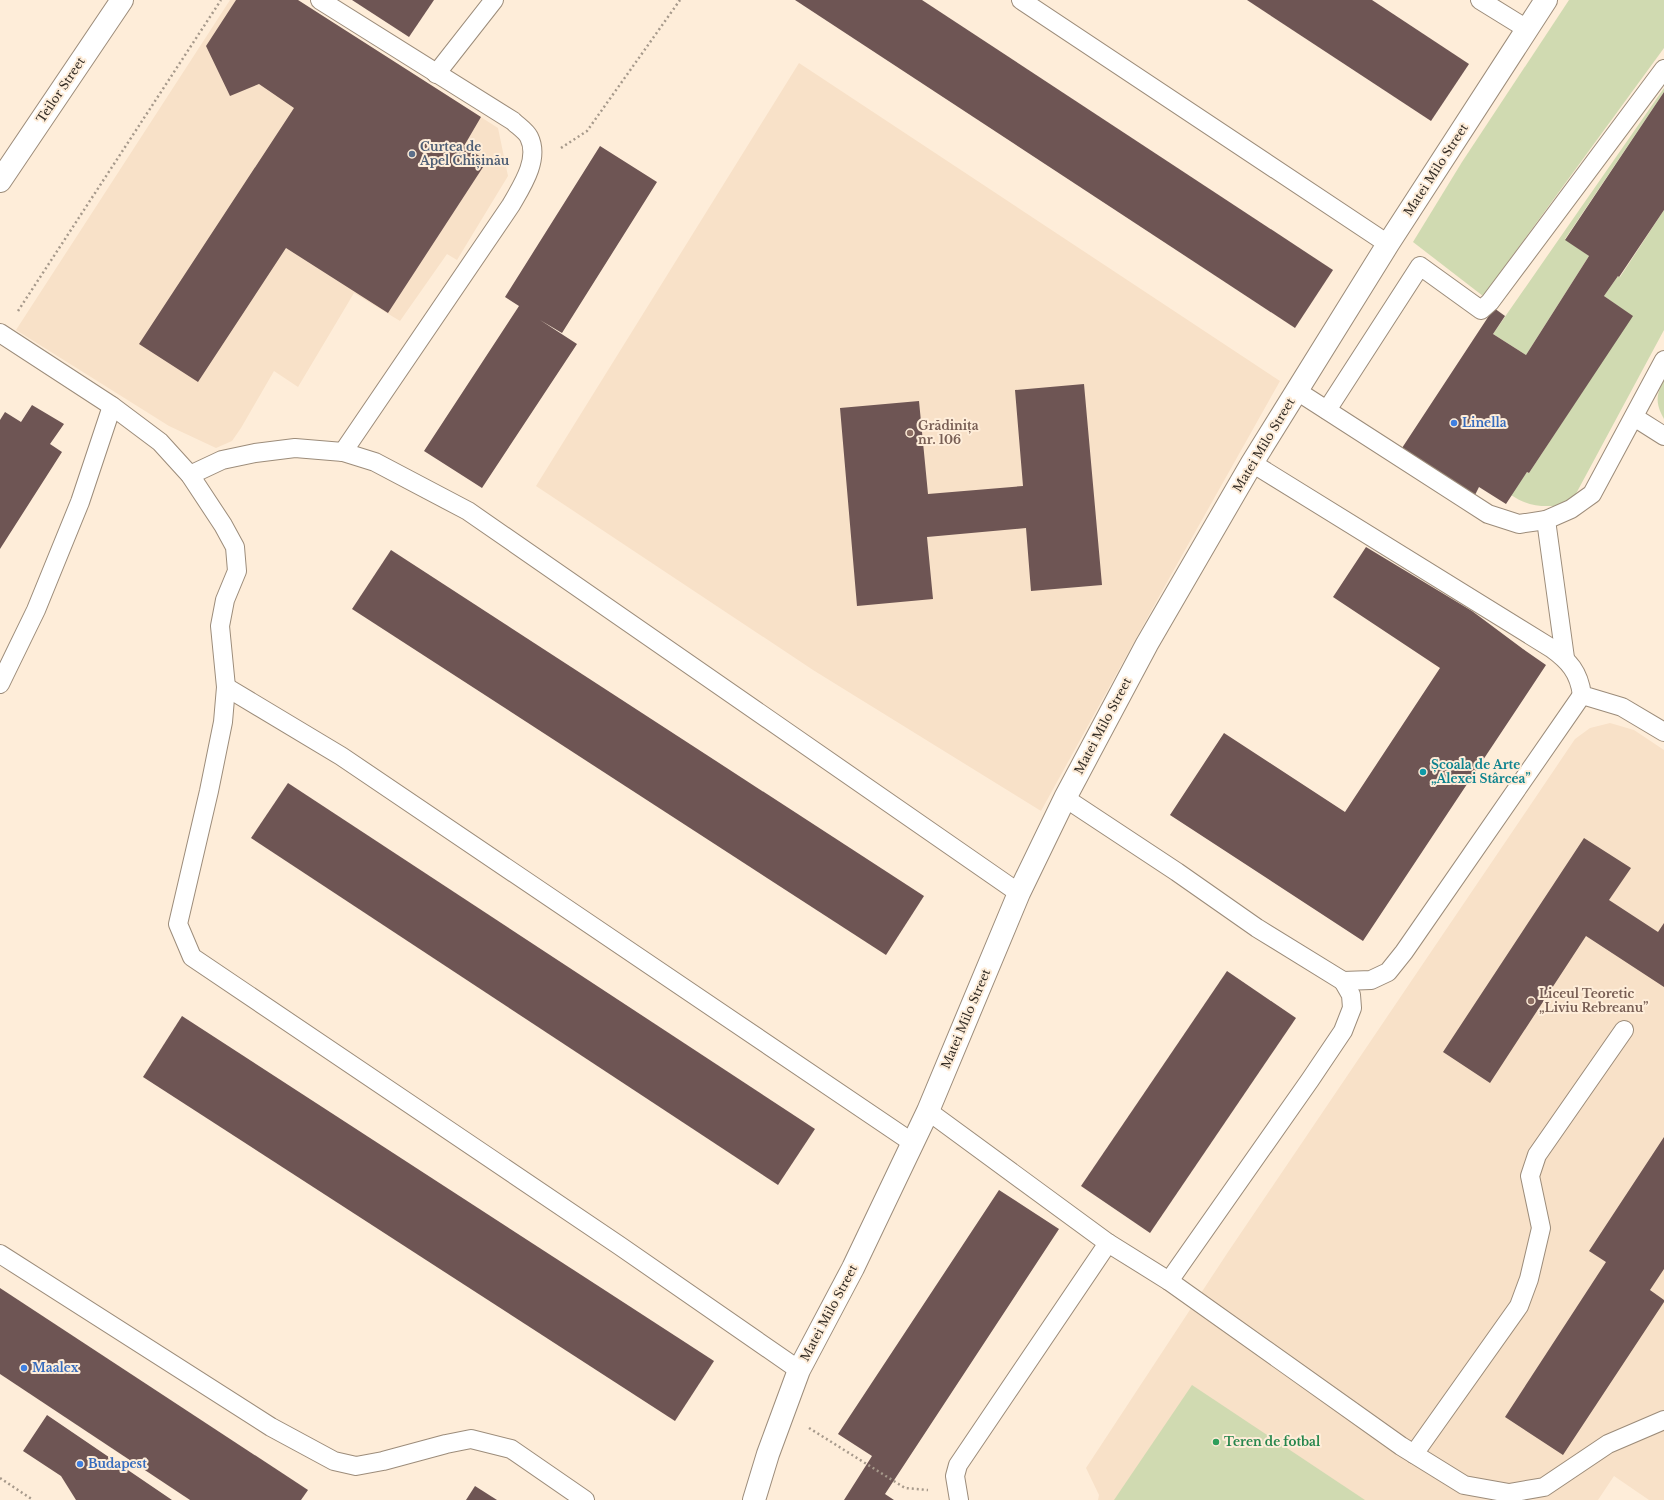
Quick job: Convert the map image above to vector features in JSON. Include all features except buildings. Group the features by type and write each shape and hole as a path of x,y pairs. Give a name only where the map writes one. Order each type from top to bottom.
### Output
{"street":[{"name":"Teilor Street","path":"0,181 122,0"},
{"name":"Matei Milo Street","path":"754,1500 768,1454 799,1370 853,1268 928,1111 1019,893 1065,798 1146,644 1252,463 1297,390 1388,244 1546,0"}],"lane":[{"path":"320,0 513,121 528,136 533,151 530,168 511,205 343,452"},
{"path":"436,74 494,0"},
{"path":"1021,0 1388,244"},
{"path":"1480,0 1527,29"},
{"path":"1327,410 1420,266 1481,310 1490,302 1664,69"},
{"path":"1,334 112,406 160,442 190,475 224,525 235,547 237,571 225,600 220,626 226,687 223,722 211,784 178,924 192,957 614,1242 799,1370"},
{"path":"1297,390 1488,514 1519,524 1546,520 1571,509 1592,494 1664,360"},
{"path":"0,684 36,610 77,509 112,406"},
{"path":"1634,417 1664,436"},
{"path":"190,475 222,460 295,448 343,452 375,462 427,488 468,511 1019,893"},
{"path":"1252,463 1506,619 1565,658 1580,681 1582,695 1388,972 1371,980 1343,981"},
{"path":"1546,520 1565,658"},
{"path":"226,687 341,756 913,1143"},
{"path":"1582,695 1622,706 1664,732"},
{"path":"1065,798 1177,872 1257,928 1343,981 1350,995 1352,1008 1343,1031 1169,1281"},
{"path":"1414,1454 1519,1306 1529,1279 1541,1228 1530,1176 1537,1155 1624,1030"},
{"path":"928,1111 1108,1243 1169,1281 1414,1454 1464,1485 1509,1493 1544,1487 1608,1444 1664,1420"},
{"path":"958,1497 955,1476 958,1465 1108,1243"},
{"path":"0,1254 271,1427 334,1461 356,1466 383,1461 446,1444 471,1439 511,1449 585,1500"}],"path":[{"path":"1,334 221,0"},
{"path":"530,168 587,131 680,0"},
{"path":"783,1412 905,1488 958,1497"},
{"path":"0,1478 33,1500"}],"shaded area":[{"name":"Curtea de Apel Chișinău","path":"230,0 298,0 498,128 508,176 457,260 447,254 400,321 354,293 298,387 274,371 232,441 216,448 169,426 16,330"},
{"name":"Grădinița nr. 106","path":"799,63 1280,381 1041,811 813,670 536,486"},
{"name":"Liceul Teoretic „Liviu Rebreanu”","path":"1610,723 1634,730 1664,750 1664,1500 1649,1500 1614,1476 1598,1500 1098,1500 1099,1495 1086,1468 1228,1252 1575,739 1590,728"}],"green space":[{"path":"1569,0 1664,0 1664,48 1483,296 1413,242 1462,162"},
{"path":"1664,88 1664,92 1565,239 1589,256 1526,355 1493,334"},
{"path":"1664,210 1664,330 1571,503 1555,506 1540,506 1518,499 1511,495 1527,472 1529,473 1632,316 1604,296 1618,276 1620,277"},
{"path":"1664,379 1664,419 1658,404 1658,394"},
{"name":"Teren de fotbal","path":"1192,1385 1365,1500 1114,1500"}],"place":[{"name":"Curtea de Apel Chișinău","path":"412,154"},
{"name":"Linella","path":"1454,423"},
{"name":"Grădinița nr. 106","path":"910,433"},
{"name":"Școala de Arte „Alexei Stârcea”","path":"1423,772"},
{"name":"Liceul Teoretic „Liviu Rebreanu”","path":"1531,1001"},
{"name":"Maalex","path":"24,1368"},
{"name":"Teren de fotbal","path":"1216,1442"},
{"name":"Budapest","path":"80,1464"}]}
